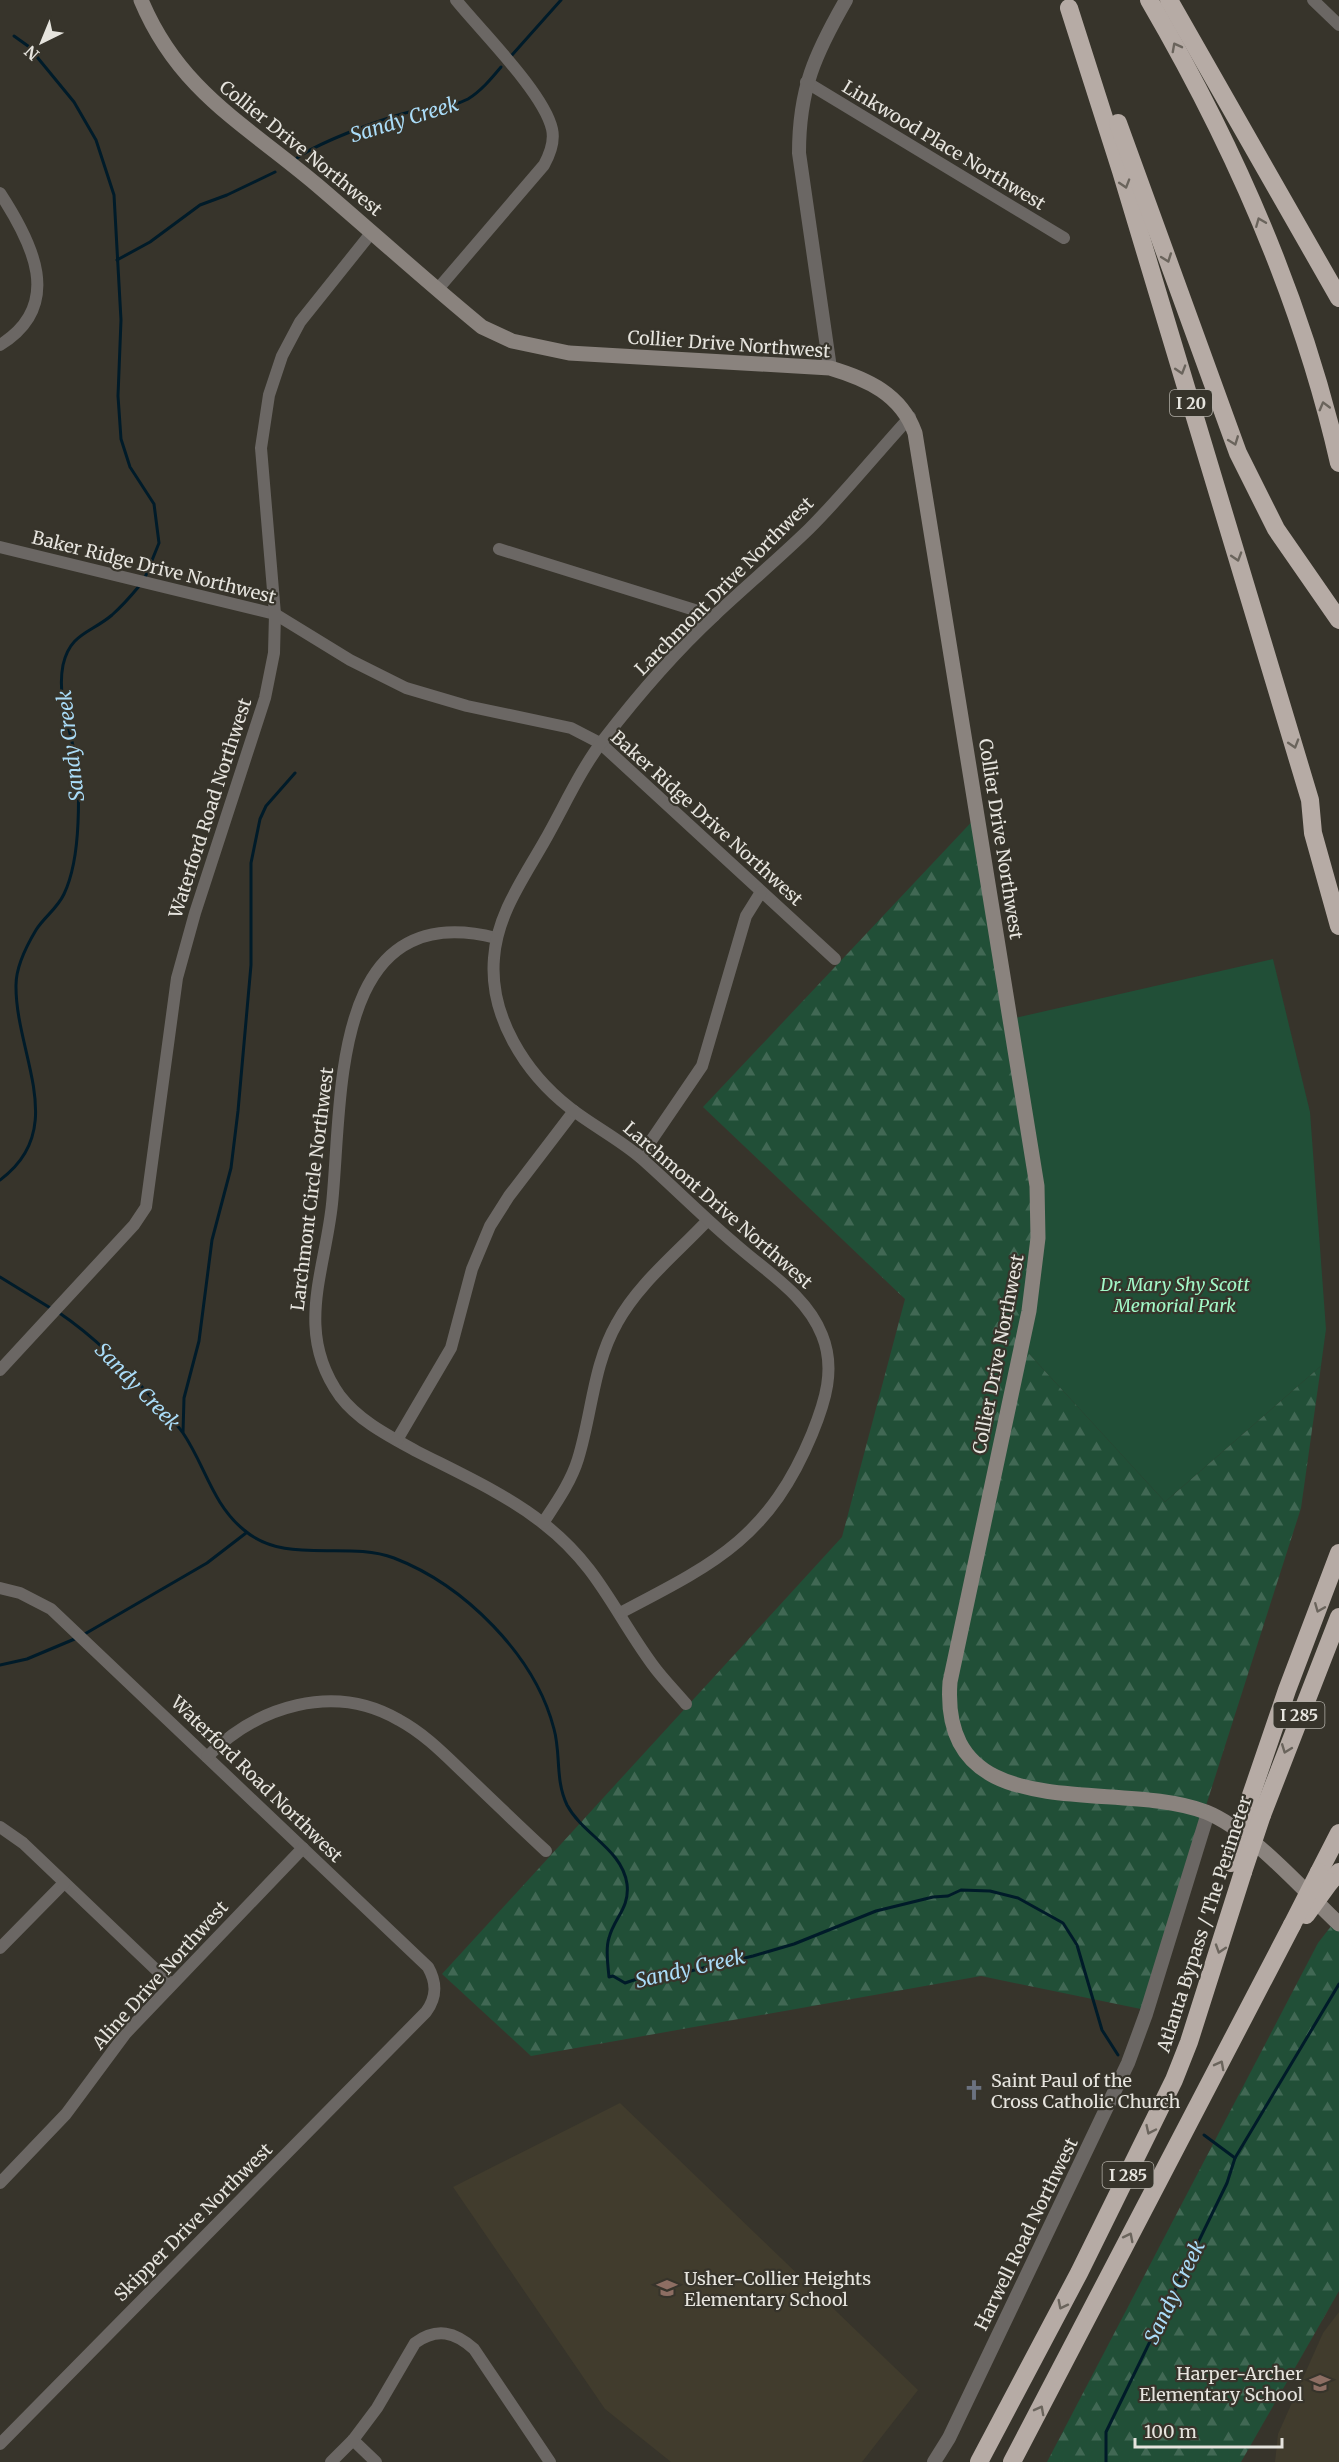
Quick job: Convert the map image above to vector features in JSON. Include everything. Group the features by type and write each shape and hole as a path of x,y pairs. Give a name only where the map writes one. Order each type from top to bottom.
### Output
{"highway":[{"path":"1149,0 1212,115 1255,209 1308,351 1339,463"},
{"path":"1169,0 1339,298"},
{"path":"1067,4 1124,138 1238,453 1262,504 1290,552 1339,620"},
{"name":"I 20","path":"1067,4 1118,161 1339,892"},
{"path":"1310,800 1313,833 1339,926"},
{"path":"1255,1809 1287,1689 1339,1553"},
{"name":"Atlanta Bypass / The Perimeter","path":"979,2462 1156,2118 1189,2042 1232,1913 1237,1868 1255,1809 1339,1617"},
{"path":"1330,1876 1339,1833"},
{"name":"I 285","path":"1012,2462 1291,1928 1315,1906 1330,1876"}],"main road":[{"name":"Collier Drive Northwest","path":"141,0 163,45 194,85 372,232 482,327 512,341 543,350 830,368 854,375 886,392 910,417 917,443 1037,1186 1038,1238 1031,1299 950,1682 950,1721 962,1750 974,1764 985,1773 1016,1786 1160,1799 1208,1813 1249,1839 1339,1924"}],"street":[{"path":"437,290 544,165 553,140 548,118 532,92 456,0"},
{"path":"830,368 799,153 799,122 806,82 846,0"},
{"path":"1313,0 1339,25"},
{"name":"Linkwood Place Northwest","path":"806,82 1064,238"},
{"path":"0,193 35,256 38,272 34,303 26,319 16,332 0,345"},
{"name":"Waterford Road Northwest","path":"0,1370 134,1225 146,1207 177,978 195,914 265,698 274,653 275,614 261,448 269,395 282,356 300,322 372,232"},
{"name":"Larchmont Drive Northwest","path":"620,1613 703,1570 735,1546 761,1520 801,1461 822,1409 827,1387 828,1355 823,1337 806,1307 792,1292 707,1221 640,1157 574,1111 538,1078 505,1025 494,982 496,938 510,902 600,743 663,667 714,615 812,526 910,417"},
{"name":"Baker Ridge Drive Northwest","path":"0,547 275,614 350,660 406,688 466,706 571,728 600,743 835,959"},
{"path":"499,549 714,615"},
{"path":"640,1157 702,1066 746,916 761,892"},
{"name":"Larchmont Circle Northwest","path":"496,938 472,932 445,932 418,939 395,952 376,970 363,992 347,1053 339,1103 332,1206 314,1300 315,1333 324,1366 341,1397 366,1421 506,1498 543,1522 587,1564 652,1664 686,1704"},
{"path":"397,1440 451,1348 472,1269 490,1226 509,1196 574,1111"},
{"path":"543,1522 564,1491 578,1461 597,1376 616,1324 645,1286 707,1221"},
{"name":"Waterford Road Northwest","path":"0,1588 20,1593 51,1609 428,1967 433,1976 435,1995 431,2004 412,2025"},
{"path":"207,1757 240,1728 281,1708 324,1702 369,1708 397,1718 424,1736 546,1851"},
{"name":"Harwell Road Northwest","path":"934,2462 948,2438 1128,2063 1146,2014 1208,1813"},
{"path":"0,1827 23,1843 171,1984"},
{"name":"Aline Drive Northwest","path":"0,2183 66,2114 126,2033 303,1848"},
{"path":"0,1948 64,1883"},
{"name":"Skipper Drive Northwest","path":"0,2444 412,2025"},
{"path":"331,2462 353,2440 377,2408 415,2343 425,2336 448,2332 460,2337 474,2349 550,2462"},
{"path":"353,2440 376,2462"}],"shaded area":[{"name":"Usher-Collier Heights Elementary School","path":"620,2103 918,2390 862,2462 671,2462 605,2409 453,2187"},
{"name":"Harper-Archer Elementary School","path":"1339,2312 1339,2462 1275,2462 1278,2434 1323,2333"}],"green space":[{"path":"980,813 1040,1184 1020,1344 1165,1502 1321,1366 1301,1508 1141,2009 981,1976 531,2056 442,1974 842,1537 905,1299 703,1107"},
{"name":"Dr. Mary Shy Scott Memorial Park","path":"1273,959 1310,1112 1326,1329 1321,1366 1165,1502 1020,1344 1015,1018"},
{"path":"1339,1916 1339,2291 1241,2462 1047,2462 1318,1943"}],"waterway":[{"name":"Sandy Creek","path":"512,55 561,0"},
{"name":"Sandy Creek","path":"14,36 28,46 74,102 96,140 114,195 121,320 118,396 121,439 130,467 154,504 159,543 144,580"},
{"name":"Sandy Creek","path":"297,158 340,136 376,122 410,112 462,102 482,89 501,67"},
{"name":"Sandy Creek","path":"117,260 150,242 200,205 275,172"},
{"name":"Sandy Creek","path":"0,1180 21,1160 32,1138 36,1114 34,1089 18,1011 16,985 18,971 36,930 64,894 73,868 76,850 78,780 75,755 64,710 63,665 66,654 76,640 112,615 140,585"},
{"path":"183,1432 184,1398 199,1341 212,1240 231,1168 238,1111 251,965 251,863 260,819 266,806 295,773"},
{"name":"Sandy Creek","path":"0,1277 52,1309"},
{"name":"Sandy Creek","path":"58,1312 109,1353 176,1424 191,1445 216,1496 233,1520 244,1530 261,1541 278,1547 297,1550 356,1551 394,1558 420,1570 470,1604 513,1649 531,1675 545,1702 556,1738 559,1777 567,1805 582,1825 618,1861 624,1872 627,1884 626,1900 608,1942 609,1977 613,1976 625,1983 652,1974 682,1973 794,1944 876,1911 933,1897 948,1896 961,1890 990,1891 1018,1898 1063,1923 1077,1945 1102,2030 1118,2055"},
{"path":"83,1635 207,1563 246,1533"},
{"path":"0,1665 27,1659 77,1638"},
{"name":"Sandy Creek","path":"1106,2462 1106,2432 1227,2183 1235,2158 1339,1984"},
{"name":"Sandy Creek","path":"1204,2135 1235,2158"}],"place":[{"name":"Saint Paul of the Cross Catholic Church","path":"974,2090"},
{"name":"Usher-Collier Heights Elementary School","path":"667,2288"},
{"name":"Harper-Archer Elementary School","path":"1320,2383"}]}
